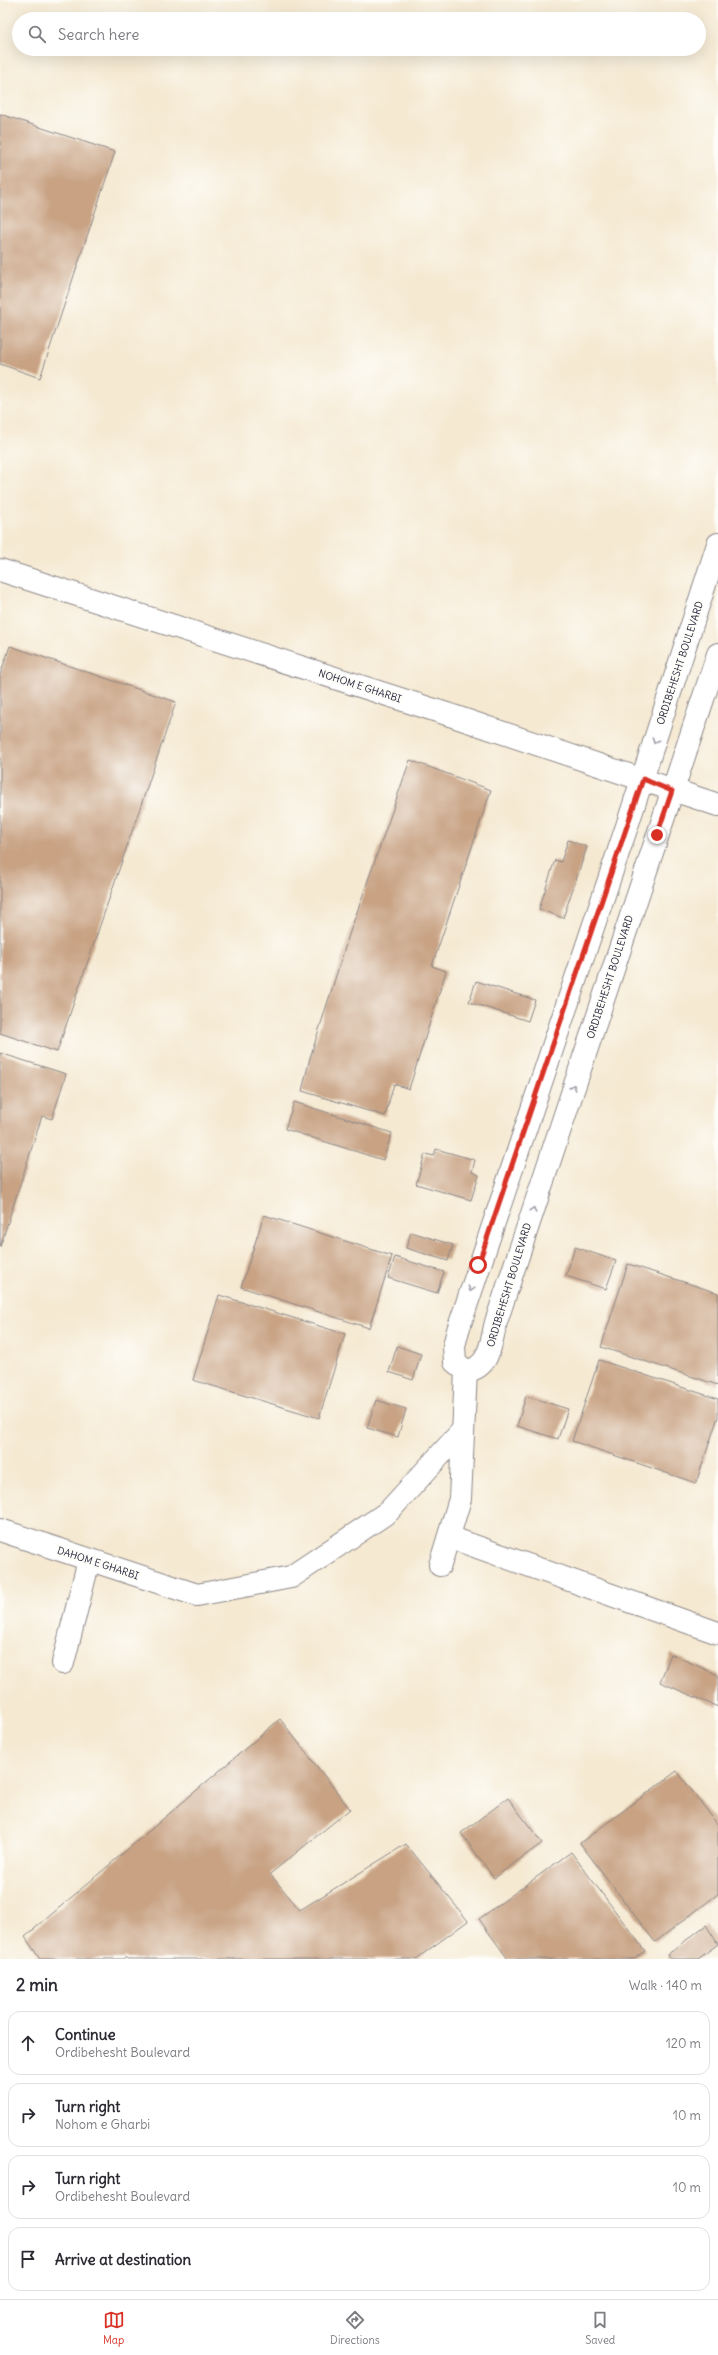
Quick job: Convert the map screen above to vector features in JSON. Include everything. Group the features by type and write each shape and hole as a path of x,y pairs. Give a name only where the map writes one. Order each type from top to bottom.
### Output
{"street":[{"name":"ORDIBEHESHT BOULEVARD","path":"718,544 643,779 458,1330 454,1346 455,1362 466,1370 475,1370 487,1358 498,1314 718,654"},
{"name":"NOHOM E GHARBI","path":"0,570 643,779 672,791 718,805"},
{"path":"440,1565 460,1499 466,1370"},
{"name":"DAHOM E GHARBI","path":"0,1530 197,1595 291,1577 388,1512 463,1430"},
{"path":"449,1537 718,1633"},
{"path":"63,1663 89,1560"}],"building":[{"path":"0,114 115,152 40,378 0,364"},
{"path":"10,646 176,702 57,1052 0,1033 0,675"},
{"path":"410,760 491,790 432,966 446,971 409,1089 394,1084 385,1116 302,1091 310,1058 349,935"},
{"path":"568,840 587,847 563,918 539,909 555,860 561,862"},
{"path":"476,981 535,1000 528,1021 469,1002"},
{"path":"0,1053 66,1074 52,1119 42,1116 0,1247"},
{"path":"294,1102 392,1133 383,1160 285,1129"},
{"path":"436,1149 475,1160 472,1172 479,1175 471,1200 416,1184 425,1154 434,1156"},
{"path":"264,1215 392,1256 369,1328 241,1287"},
{"path":"411,1232 453,1245 448,1261 406,1248"},
{"path":"575,1247 616,1261 606,1289 566,1276"},
{"path":"395,1257 444,1272 437,1293 388,1278"},
{"path":"628,1264 718,1293 718,1385 601,1347"},
{"path":"219,1295 345,1334 319,1418 193,1380"},
{"path":"397,1346 421,1354 413,1380 389,1372"},
{"path":"599,1360 718,1399 718,1417 696,1483 572,1441"},
{"path":"526,1396 568,1409 558,1439 517,1426"},
{"path":"376,1400 406,1409 398,1437 367,1428"},
{"path":"671,1654 718,1675 718,1707 660,1682"},
{"path":"280,1719 350,1809 270,1874 300,1910 406,1844 468,1921 416,1959 127,1959 125,1957 123,1959 40,1959 25,1937"},
{"path":"677,1771 718,1825 718,1894 655,1942 580,1843"},
{"path":"508,1798 542,1843 494,1878 461,1833"},
{"path":"571,1852 645,1951 634,1959 508,1959 479,1919"},
{"path":"706,1925 718,1944 698,1959 670,1959 667,1955"}],"route":[{"path":"478,1265 643,779 672,791 657,835"}]}
